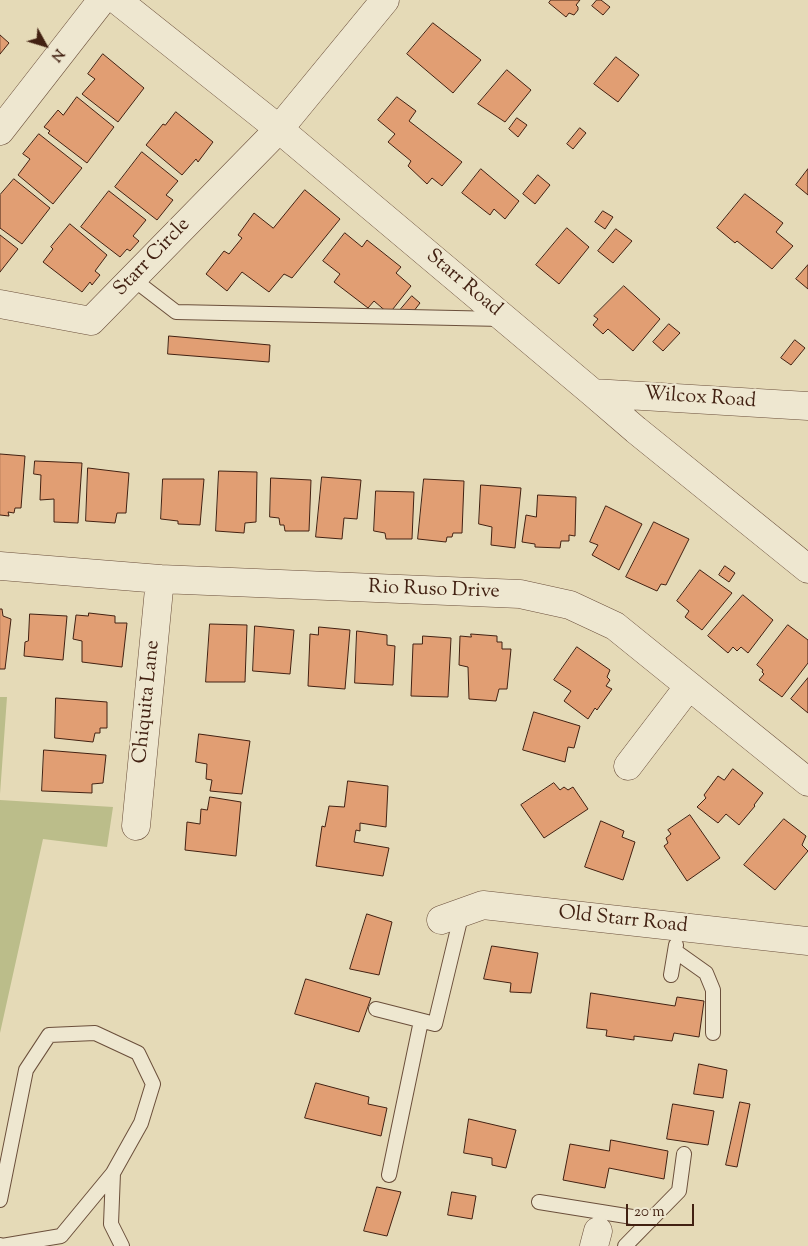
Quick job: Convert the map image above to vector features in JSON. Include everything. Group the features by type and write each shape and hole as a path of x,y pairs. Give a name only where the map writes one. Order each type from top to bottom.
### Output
{"street":[{"path":"0,131 102,0"},
{"name":"Starr Road","path":"117,0 279,129 636,430 808,569"},
{"name":"Starr Circle","path":"0,304 92,321 279,129 385,0"},
{"name":"Wilcox Road","path":"593,393 808,406"},
{"name":"Rio Ruso Drive","path":"0,566 160,579 520,594 570,605 615,626 808,782"},
{"name":"Chiquita Lane","path":"136,826 160,579"},
{"path":"628,766 689,686"},
{"name":"Old Starr Road","path":"452,916 482,905 677,939 808,941"}],"lane":[{"path":"133,279 176,312 506,320"},
{"path":"376,1009 435,1024 452,916"},
{"path":"671,975 677,939"},
{"path":"677,939 706,973 713,990 713,1033"},
{"path":"389,1175 421,1021"},
{"path":"0,1200 26,1070 49,1035 95,1033 138,1053 153,1084 141,1123 113,1173 61,1236 0,1245"},
{"path":"625,1246 679,1191 684,1154"},
{"path":"113,1173 111,1224 122,1246"},
{"path":"539,1202 651,1220"}],"green space":[{"path":"0,697 7,697 0,794"},
{"path":"0,800 113,807 107,847 43,839 0,1033"}],"building":[{"path":"551,0 580,0 576,5 578,10 574,15 569,13 566,17 549,3"},
{"path":"597,0 601,0 610,7 603,15 592,6"},
{"path":"433,23 481,60 453,93 407,54"},
{"path":"0,35 9,43 0,54"},
{"path":"103,54 144,88 118,122 82,94 95,79 88,74"},
{"path":"616,57 639,75 618,102 594,84"},
{"path":"507,70 531,90 505,122 478,104"},
{"path":"77,97 114,127 87,163 48,133 50,131 44,127 58,110 63,115"},
{"path":"397,97 416,111 409,121 462,162 442,186 432,178 427,184 408,166 411,161 388,142 395,134 378,120"},
{"path":"176,112 213,142 198,162 196,159 182,175 146,145 163,124 165,125"},
{"path":"517,118 527,125 518,137 509,129"},
{"path":"580,128 586,133 573,149 567,144"},
{"path":"39,134 82,168 53,204 18,175 30,159 23,154"},
{"path":"142,152 178,181 166,195 173,200 157,220 115,187"},
{"path":"481,169 519,201 505,219 494,209 490,215 462,193"},
{"path":"808,169 808,195 796,185"},
{"path":"538,175 550,185 535,204 523,194"},
{"path":"14,179 50,208 22,244 0,228 0,195"},
{"path":"305,190 340,219 292,278 284,274 269,292 242,272 227,291 206,274 224,251 229,254 242,238 238,235 254,213 273,228"},
{"path":"109,191 146,220 133,236 139,241 130,251 127,249 120,257 81,227"},
{"path":"745,194 783,223 776,232 793,246 772,269 737,241 735,243 717,228"},
{"path":"603,211 613,217 605,229 595,222"},
{"path":"70,224 107,255 95,271 100,275 92,285 90,282 82,292 43,262 53,249 51,247"},
{"path":"567,228 589,247 559,284 536,265"},
{"path":"616,229 632,241 613,263 598,251"},
{"path":"345,233 362,247 367,240 401,267 396,273 411,286 389,314 374,301 368,308 334,282 340,274 323,261"},
{"path":"0,235 18,249 0,272"},
{"path":"808,265 808,289 796,279"},
{"path":"624,286 660,319 633,351 608,329 603,334 593,325 598,319 594,316"},
{"path":"412,296 420,303 410,316 401,309"},
{"path":"669,324 680,333 663,351 653,342"},
{"path":"169,336 270,345 269,362 168,354"},
{"path":"795,340 805,348 791,365 781,358"},
{"path":"0,454 25,456 21,508 15,508 14,513 8,512 9,516 0,515"},
{"path":"35,461 82,463 78,523 54,522 54,499 40,500 41,475 34,474"},
{"path":"88,468 129,473 126,513 117,513 115,523 86,521"},
{"path":"219,471 257,472 256,522 245,523 244,533 216,531"},
{"path":"322,477 361,480 357,519 344,518 342,539 316,537"},
{"path":"271,478 311,480 309,531 285,531 284,525 280,525 279,518 270,517"},
{"path":"163,479 204,479 200,525 178,524 178,521 161,519"},
{"path":"424,479 464,481 462,533 453,533 452,537 447,537 446,542 418,539"},
{"path":"481,485 521,488 515,548 491,545 492,527 479,524"},
{"path":"376,491 414,492 412,539 386,539 385,533 374,531"},
{"path":"538,495 576,497 575,536 569,535 569,541 561,541 560,548 535,547 535,544 522,542 526,515 536,517"},
{"path":"606,506 642,524 619,570 592,555 598,545 590,542"},
{"path":"654,522 689,539 666,585 661,584 657,591 626,577"},
{"path":"725,566 735,573 729,582 719,575"},
{"path":"700,570 732,593 702,630 685,617 689,611 677,601"},
{"path":"743,595 773,620 748,653 741,647 737,651 733,647 728,653 708,636"},
{"path":"0,609 2,609 3,616 11,619 5,669 0,669"},
{"path":"89,613 115,616 115,623 127,623 122,667 82,662 82,641 73,639 76,615 88,616"},
{"path":"30,614 67,616 63,660 24,656 25,642 28,641"},
{"path":"210,624 247,625 245,682 206,682"},
{"path":"788,625 808,640 808,663 782,697 759,680 764,674 763,670 757,665"},
{"path":"255,626 294,630 290,674 253,671"},
{"path":"319,627 350,630 345,689 308,686 310,634 318,635"},
{"path":"357,631 387,635 387,645 395,646 393,685 355,683"},
{"path":"471,634 497,636 497,642 502,642 502,649 511,649 507,689 499,689 496,701 469,699 468,667 459,665 460,636 471,637"},
{"path":"423,636 451,638 448,697 411,696 413,644 422,644"},
{"path":"577,647 610,670 607,677 610,680 606,686 612,689 588,719 564,701 571,691 554,680"},
{"path":"808,678 808,713 791,699"},
{"path":"56,698 107,702 107,728 100,728 100,733 95,733 93,742 55,738"},
{"path":"534,712 580,726 574,748 568,747 565,762 523,750"},
{"path":"199,734 250,741 242,794 210,791 212,780 206,779 207,764 196,762"},
{"path":"44,750 106,755 103,783 92,784 92,793 42,791"},
{"path":"733,769 763,793 739,825 726,814 718,823 697,807 706,798 704,795 718,776 724,780"},
{"path":"348,781 388,786 386,827 360,823 360,831 356,830 354,842 389,848 383,876 316,866 322,826 325,827 329,806 344,807"},
{"path":"554,783 560,790 564,787 568,790 573,787 588,809 544,838 521,805"},
{"path":"210,797 241,802 236,856 185,850 187,822 200,824 201,809 207,810"},
{"path":"690,815 720,858 687,881 664,846 668,843 666,838 671,834 668,830"},
{"path":"784,819 806,836 802,845 808,851 775,890 744,865"},
{"path":"601,821 624,831 622,837 635,842 623,880 585,867"},
{"path":"367,914 392,922 379,975 350,969"},
{"path":"492,946 538,953 531,993 510,992 511,983 484,979"},
{"path":"306,979 371,998 359,1032 295,1014"},
{"path":"591,993 675,1006 677,997 704,1001 699,1037 674,1033 672,1041 634,1036 634,1040 606,1036 607,1030 587,1028"},
{"path":"699,1064 727,1070 723,1098 694,1094"},
{"path":"316,1083 369,1097 368,1104 387,1108 381,1136 305,1118"},
{"path":"740,1102 750,1104 737,1167 726,1165"},
{"path":"673,1104 714,1111 708,1145 667,1139"},
{"path":"469,1119 516,1130 506,1168 492,1165 492,1158 464,1153"},
{"path":"611,1140 668,1151 664,1179 609,1168 605,1188 563,1180 570,1144 609,1151"},
{"path":"377,1187 401,1192 387,1236 364,1231"},
{"path":"452,1192 476,1196 472,1219 448,1215"}]}
